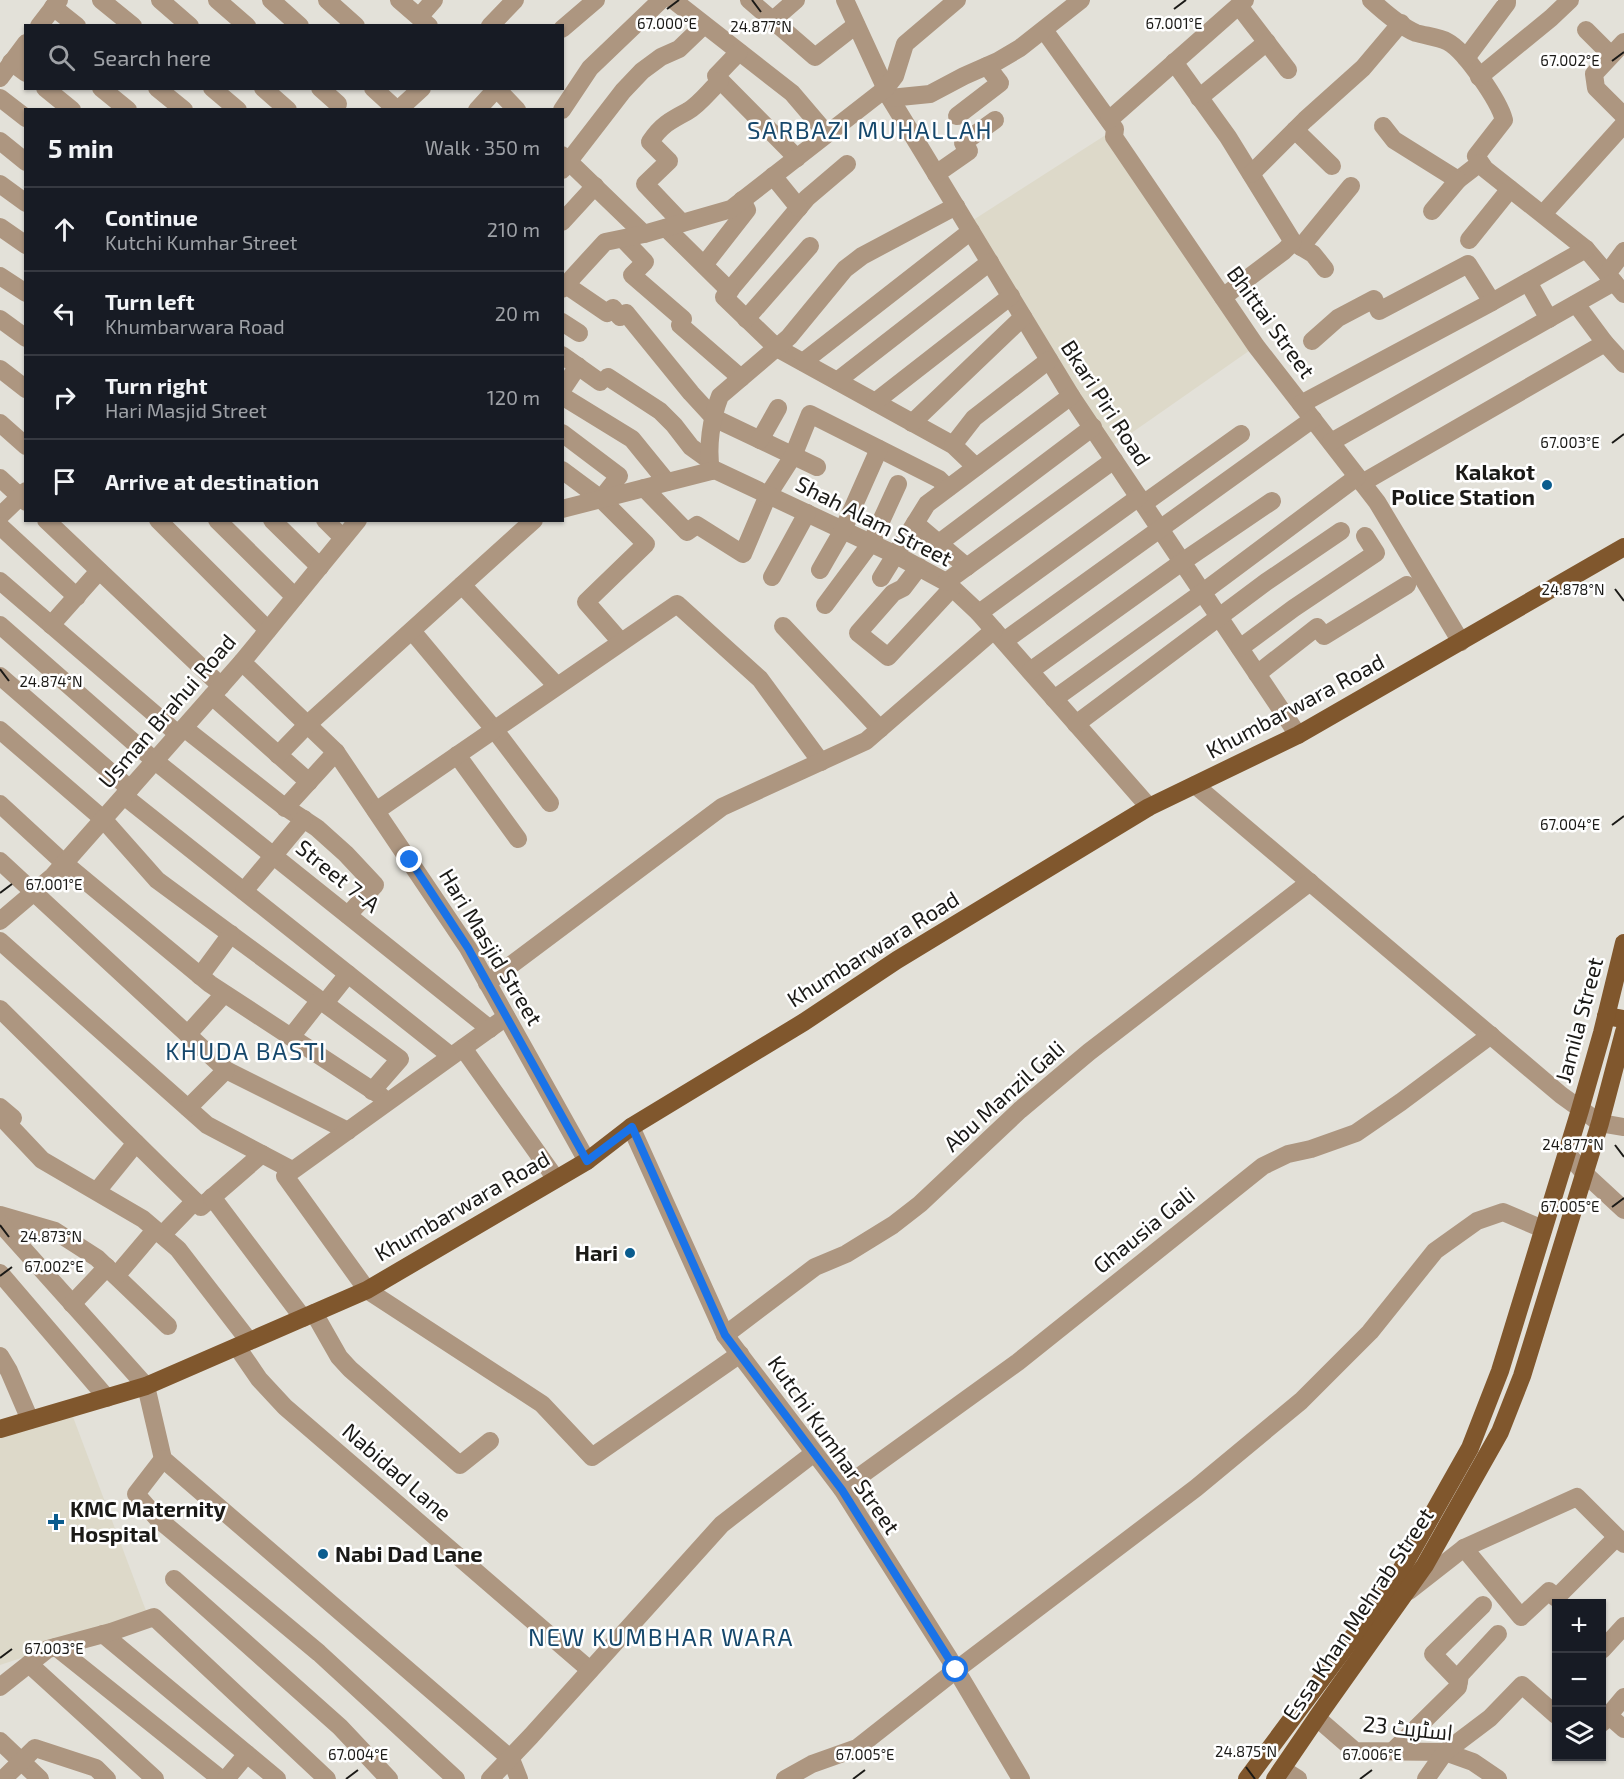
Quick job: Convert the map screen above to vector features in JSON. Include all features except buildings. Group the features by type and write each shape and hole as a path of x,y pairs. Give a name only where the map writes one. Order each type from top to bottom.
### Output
{"main road":[{"name":"Khumbarwara Road","path":"0,1429 146,1386 367,1290 587,1161 632,1127 804,1022 897,960 1149,807 1298,735 1624,548"},
{"name":"Jamila Street","path":"1580,1110 1615,1017 1624,943"},
{"name":"Essa Khan Mehrab Street","path":"1247,1779 1399,1589 1431,1555 1503,1424 1522,1376 1600,1123 1624,1032"},
{"name":"Essa Khan Mehrab Street","path":"1285,1776 1317,1718 1399,1589 1470,1448 1491,1399 1580,1110"}],"street":[{"path":"101,0 131,24"},
{"path":"160,0 188,24"},
{"path":"217,0 245,24"},
{"path":"271,0 298,24"},
{"path":"327,0 355,24"},
{"path":"399,0 424,21 434,0"},
{"path":"492,24 515,0"},
{"path":"564,27 596,0"},
{"path":"563,108 590,68 661,0"},
{"path":"673,0 792,93 828,134"},
{"path":"749,0 815,57 852,9"},
{"path":"773,20 796,0"},
{"path":"649,290 620,317 613,309 607,313 565,287 606,242 644,234 731,209 828,134 887,93 905,44 957,0"},
{"path":"887,93 930,94 1020,48 1081,0"},
{"path":"1371,0 1414,32 1448,42 1466,58 1501,109 1504,120 1476,156 1480,163 1586,249 1615,284"},
{"path":"1466,58 1507,0"},
{"path":"1479,77 1570,0"},
{"path":"40,24 56,3 75,24"},
{"path":"1109,120 1242,3 1288,69"},
{"name":"Bkari Piri Road","path":"852,9 887,93 1071,396 1298,735"},
{"path":"1251,174 1363,68 1401,23"},
{"path":"644,234 595,186 565,162 642,71 661,57 679,49 704,25"},
{"name":"Bhittai Street","path":"1044,30 1109,120 1115,129 1114,137 1256,346 1377,502 1461,642"},
{"path":"1586,30 1618,49 1593,74 1596,88 1624,116"},
{"path":"1199,98 1267,42"},
{"path":"0,78 18,67 24,49"},
{"path":"739,52 716,76 797,158"},
{"path":"1174,62 1227,137 1297,245 1313,254 1324,269"},
{"path":"957,116 1000,83 987,66"},
{"path":"720,81 689,111 678,115 657,131 650,142 669,161 645,184 704,265 730,291"},
{"path":"47,90 70,108"},
{"path":"103,90 126,108"},
{"path":"159,90 182,108"},
{"path":"214,90 236,108"},
{"path":"265,90 286,108"},
{"path":"322,90 338,104"},
{"path":"374,90 395,108"},
{"path":"399,108 420,90"},
{"path":"479,108 495,90"},
{"path":"497,90 515,108"},
{"path":"0,98 24,116"},
{"path":"936,174 969,151 963,143 994,120"},
{"path":"1543,214 1624,124"},
{"path":"1383,126 1394,140 1458,180"},
{"path":"1295,130 1332,166"},
{"path":"0,141 24,160"},
{"path":"1432,210 1458,180 1480,163"},
{"path":"847,164 807,198 724,297 777,348 953,445 976,467"},
{"path":"773,176 799,208"},
{"path":"0,184 24,202"},
{"path":"564,220 595,186"},
{"path":"1223,297 1284,251 1297,245 1351,186"},
{"path":"1469,240 1510,189"},
{"path":"704,265 747,210 742,200"},
{"path":"710,465 714,418 720,396 789,337 844,269 862,256 956,206"},
{"path":"0,227 24,244"},
{"path":"803,362 971,231"},
{"path":"623,239 645,262 632,275 683,319 680,325 741,378"},
{"path":"746,319 810,246"},
{"path":"1301,404 1586,249"},
{"path":"1331,442 1615,284 1624,251"},
{"path":"837,381 990,262"},
{"path":"1312,341 1338,318 1374,299 1379,311 1468,264 1492,302"},
{"path":"0,276 24,292"},
{"path":"1528,282 1549,319"},
{"path":"875,402 1011,296"},
{"path":"1576,304 1624,364"},
{"path":"626,313 690,393 714,418 817,467"},
{"path":"912,423 1023,317"},
{"path":"0,319 24,337"},
{"path":"564,322 579,333"},
{"path":"1054,699 1360,480 1605,343"},
{"path":"564,356 660,411 710,465"},
{"path":"953,445 974,418 1049,360"},
{"path":"564,387 578,366"},
{"path":"0,369 24,387"},
{"path":"881,578 927,504 1071,396"},
{"path":"564,397 632,439 667,482"},
{"path":"760,440 777,408"},
{"path":"644,488 687,532 697,525 743,554 768,495 793,456 810,414 939,479 948,488"},
{"path":"487,983 722,807 866,741 999,636 1160,529 1313,419"},
{"path":"0,423 24,444"},
{"path":"939,543 1092,428"},
{"path":"979,613 1141,500 1241,434"},
{"path":"564,435 619,476 601,499"},
{"path":"820,570 843,530 879,449"},
{"path":"919,567 903,588 894,593 858,633 888,657 967,567 1114,460"},
{"path":"564,508 667,482 710,465"},
{"name":"Shah Alam Street","path":"710,465 715,470 896,555 949,585 979,613 1149,807"},
{"path":"564,472 601,499 646,544 586,602 621,642"},
{"path":"0,478 24,496 0,516"},
{"path":"825,605 871,543 898,484"},
{"path":"1030,671 1182,562 1272,501"},
{"path":"772,577 807,513"},
{"path":"47,522 99,571 278,754 309,782"},
{"path":"160,522 268,630"},
{"path":"219,522 295,597"},
{"path":"274,522 320,567"},
{"path":"328,522 343,538"},
{"name":"Usman Brahui Road","path":"0,921 53,876 104,819 242,662 356,522"},
{"path":"278,754 308,724 532,522"},
{"path":"915,523 967,567"},
{"path":"0,526 77,597"},
{"path":"1076,724 1266,582 1341,531"},
{"path":"1240,648 1294,608 1376,553 1365,536"},
{"path":"51,625 99,571"},
{"path":"0,581 181,731 317,828 346,854 375,885 348,915"},
{"path":"462,585 557,686"},
{"path":"1257,674 1317,627 1324,636 1407,585"},
{"path":"376,811 678,604 760,679 821,762"},
{"name":"Street 7-A","path":"0,625 155,761 490,1029"},
{"path":"783,626 880,729"},
{"path":"411,631 494,729 550,803"},
{"name":"Hari Masjid Street","path":"242,662 336,752 468,948 587,1161"},
{"path":"0,675 127,793 244,891 348,974 457,1052 556,1179"},
{"path":"0,730 104,819 157,880 400,1059 372,1090"},
{"path":"285,807 336,752"},
{"path":"457,755 518,839"},
{"path":"1195,785 1580,1110 1600,1123 1624,1127"},
{"path":"0,804 64,863 200,976 389,1101"},
{"path":"244,891 304,819"},
{"path":"0,861 226,1070 348,1131"},
{"name":"Abu Manzil Gali","path":"725,1335 815,1267 846,1254 893,1225 920,1204 1020,1110 1089,1052 1310,882"},
{"path":"200,976 231,934"},
{"path":"0,941 207,1125 292,1170"},
{"path":"291,1037 348,974"},
{"path":"188,1035 224,993"},
{"path":"0,1010 136,1143 204,1199 308,1315 350,1369 460,1465 490,1441"},
{"path":"506,1017 285,1176 367,1290 542,1404 592,1457 740,1354"},
{"name":"Ghausia Gali","path":"842,1490 1018,1362 1263,1166 1288,1155 1356,1133 1491,1035"},
{"path":"188,1108 226,1070"},
{"name":"Nabidad Lane","path":"0,1107 13,1118 7,1123 42,1160 143,1219 178,1249 243,1344 259,1378 285,1407 590,1670"},
{"name":"Kutchi Kumhar Street","path":"632,1127 725,1335 842,1490 1022,1779"},
{"path":"97,1191 136,1143"},
{"path":"1567,1153 1584,1173 1624,1210"},
{"path":"72,1304 159,1233 262,1154"},
{"path":"785,1779 812,1764 856,1748 1196,1488 1301,1401 1370,1332 1435,1251 1477,1221 1503,1212 1542,1229"},
{"path":"0,1215 55,1231 97,1258 168,1326"},
{"path":"0,1223 146,1386 163,1459 511,1759 519,1779"},
{"path":"0,1274 107,1398"},
{"path":"0,1356 30,1420"},
{"path":"490,1779 511,1759 722,1524 814,1453"},
{"path":"163,1459 136,1494 157,1518 319,1653 456,1779"},
{"path":"1399,1589 1464,1548 1577,1497 1620,1540 1556,1598 1549,1591 1521,1617 1464,1548"},
{"path":"174,1579 340,1727 389,1779"},
{"path":"1459,1681 1433,1654 1483,1605"},
{"path":"0,1688 48,1649 154,1617 327,1779"},
{"path":"1606,1646 1624,1626"},
{"path":"103,1634 277,1779"},
{"path":"1393,1751 1458,1687 1460,1675 1498,1634"},
{"path":"56,1647 224,1779 247,1754"},
{"path":"29,1664 155,1779"},
{"path":"1426,1779 1446,1752 1490,1718 1522,1685 1553,1707"},
{"path":"1606,1718 1624,1697"},
{"name":"اسٹریٹ 23","path":"1317,1718 1355,1751 1446,1752 1473,1762 1498,1779"},
{"path":"1606,1720 1624,1729"},
{"path":"0,1741 40,1779"},
{"path":"3,1779 35,1748 101,1773 118,1747"}],"shaded area":[{"path":"1115,129 1256,346 1107,450 967,224"},
{"name":"KMC Maternity Hospital","path":"70,1409 148,1616 0,1665 0,1429"}],"place":[{"name":"Kalakot Police Station","path":"1547,485"},
{"name":"Hari","path":"630,1253"},
{"name":"KMC Maternity Hospital","path":"56,1522"},
{"name":"Nabi Dad Lane","path":"323,1554"}],"district":[{"name":"SARBAZI MUHALLAH","path":"870,131"},
{"name":"KHUDA BASTI","path":"246,1052"},
{"name":"NEW KUMBHAR WARA","path":"661,1638"}],"route":[{"path":"410,860 468,948 587,1161 632,1127 725,1335 842,1490 956,1670"}]}
